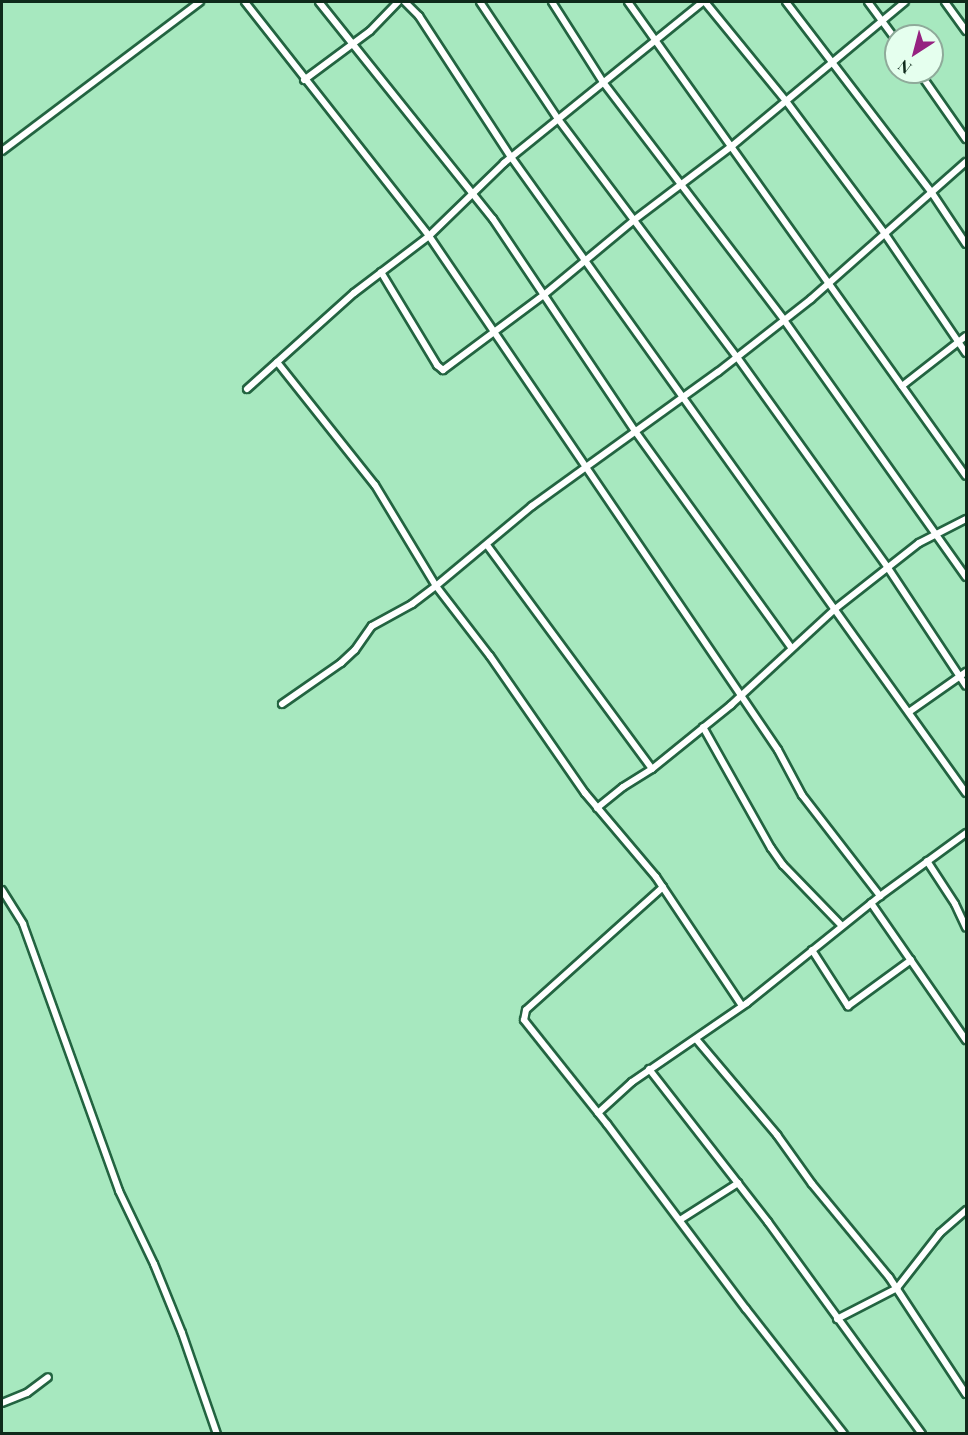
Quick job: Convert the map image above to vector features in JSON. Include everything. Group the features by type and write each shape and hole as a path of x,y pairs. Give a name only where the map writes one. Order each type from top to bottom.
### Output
{"street":[{"path":"2,151 200,2"},
{"path":"245,2 304,80 366,154 429,236 778,750 802,795 880,896"},
{"path":"318,2 472,193 545,294 635,431 791,647"},
{"path":"304,80 370,31 398,2"},
{"path":"405,2 419,16 511,157 966,792"},
{"path":"480,2 558,119 737,357 888,568 966,686"},
{"path":"552,2 603,82 784,320 966,577"},
{"path":"628,2 966,476"},
{"path":"247,389 354,292 429,236 511,157 655,39 704,2 786,101 885,234 966,353"},
{"path":"786,2 932,193 966,244"},
{"path":"868,2 884,24"},
{"path":"381,272 440,369 444,370 545,294 634,220 732,146 905,2"},
{"path":"945,2 966,31"},
{"path":"927,84 966,139"},
{"path":"282,704 341,663 355,650 372,626 412,604 532,506 737,357 830,284 966,162"},
{"path":"902,386 966,336"},
{"path":"277,362 375,485 436,586 490,656 531,718 597,808 663,887 742,1006"},
{"path":"597,808 623,787 652,769 703,728 835,609 919,543 966,519"},
{"path":"487,545 652,769"},
{"path":"909,712 966,672"},
{"path":"703,728 771,848 783,865 841,925"},
{"path":"598,1113 649,1069 742,1006 841,925 966,833"},
{"path":"927,861 950,896 966,928"},
{"path":"663,887 562,975 526,1010 524,1020 844,1434"},
{"path":"2,890 23,924 119,1191 154,1264 182,1333 217,1434"},
{"path":"871,903 966,1040"},
{"path":"812,950 848,1006 911,960"},
{"path":"696,1039 777,1135 812,1184 897,1288 966,1394"},
{"path":"649,1069 738,1183 921,1434"},
{"path":"680,1220 738,1183"},
{"path":"837,1319 897,1288 940,1233 966,1210"},
{"path":"2,1402 27,1393 48,1377"}]}
